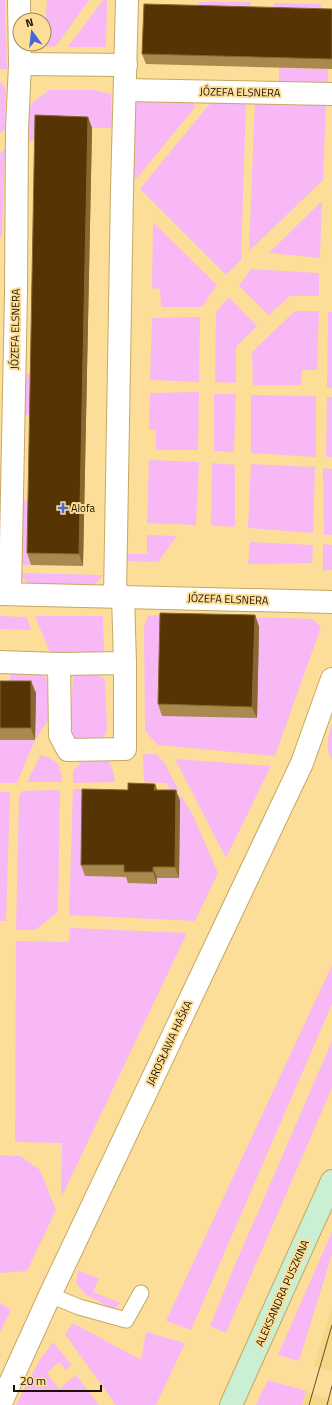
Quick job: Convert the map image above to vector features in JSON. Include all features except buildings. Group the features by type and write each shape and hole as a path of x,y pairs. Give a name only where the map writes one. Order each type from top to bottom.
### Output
{"main road":[{"name":"ALEKSANDRA PUSZKINA","path":"231,1405 332,1181"}],"street":[{"name":"JÓZEFA ELSNERA","path":"19,0 20,64 17,129 16,260 5,594 332,602"},
{"path":"59,664 60,735 68,750 125,749 125,662 119,596 122,191 127,0"},
{"path":"20,64 126,65"},
{"name":"JÓZEFA ELSNERA","path":"125,90 331,94"},
{"path":"0,662 59,664 125,662"},
{"name":"JAROSŁAWA HAŠKA","path":"0,1405 50,1295 302,763 332,679"}],"lane":[{"path":"50,1295 79,1307 126,1320 141,1293"}],"shaded area":[{"path":"0,0 5,0 7,69 0,69"},
{"path":"47,0 89,0 56,46 52,46 52,12 46,12"},
{"path":"103,0 107,0 106,47 68,47"},
{"path":"199,2 251,2 250,17 197,16"},
{"path":"274,3 321,4 321,19 273,17"},
{"path":"279,68 328,69 328,84 279,83"},
{"path":"0,81 6,89 5,129 0,133"},
{"path":"49,90 94,90 111,94 112,128 40,127 39,141 27,141 26,126 31,104"},
{"path":"135,97 193,102 195,107 138,177 131,179"},
{"path":"218,98 246,100 241,260 226,275 140,189 207,107"},
{"path":"255,100 326,102 323,180 249,251"},
{"path":"5,149 2,237 0,237 0,153"},
{"path":"322,201 320,258 269,253"},
{"path":"153,222 217,285 202,307 161,307 160,289 152,288"},
{"path":"251,269 319,273 319,296 290,296 269,315 239,286"},
{"path":"229,297 257,326 236,347 236,383 215,382 216,312"},
{"path":"295,311 319,311 317,370 302,370 301,385 253,385 252,352"},
{"path":"328,312 332,312 332,388 327,388"},
{"path":"200,317 199,382 150,380 152,318"},
{"path":"35,374 32,415 21,415 21,375"},
{"path":"199,392 198,450 156,450 156,430 149,430 150,393"},
{"path":"214,394 236,394 234,452 214,451"},
{"path":"251,395 316,396 316,457 251,453"},
{"path":"327,397 332,397 332,457 326,457"},
{"path":"149,460 199,462 196,525 147,523"},
{"path":"212,463 235,465 235,527 211,525"},
{"path":"251,464 315,467 313,533 248,528"},
{"path":"323,468 332,469 332,535 324,535"},
{"path":"18,500 32,501 31,565 17,565"},
{"path":"147,535 177,536 158,562 125,561 125,554 147,554"},
{"path":"250,542 313,545 312,563 248,564"},
{"path":"323,544 332,545 332,570 323,571"},
{"path":"18,573 103,575 92,585 29,584"},
{"path":"159,615 165,619 258,649 259,627 220,616 313,619 321,627 275,756 158,745 145,731 144,627 148,616"},
{"path":"0,616 27,617 31,630 0,629"},
{"path":"35,616 103,616 104,655 51,655"},
{"path":"81,672 94,673 105,679 107,729 103,739 76,742 70,731 73,677"},
{"path":"10,673 37,674 46,677 52,714 35,740 35,693 10,692"},
{"path":"332,724 332,760 328,751 328,738"},
{"path":"0,740 35,740 17,783 0,783"},
{"path":"143,754 156,754 164,762 179,791 170,790 166,783 144,782"},
{"path":"41,755 55,761 58,764 61,771 62,782 27,782"},
{"path":"175,759 271,766 226,858"},
{"path":"82,761 109,761 115,782 73,783 73,771"},
{"path":"73,789 116,790 124,876 128,877 129,883 157,884 157,878 179,878 159,797 181,796 193,815 218,873 195,921 69,915"},
{"path":"60,790 58,912 35,930 16,930 19,796 22,791"},
{"path":"0,792 10,792 6,921 0,921"},
{"path":"70,928 187,933 63,1194 61,1192 62,1143 15,1142 16,941 69,942"},
{"path":"332,965 332,1004 191,1330 166,1321"},
{"path":"332,1041 332,1088 226,1333 210,1326"},
{"path":"0,1155 20,1156 40,1170 56,1210 27,1271 0,1273"},
{"path":"332,1232 332,1254 299,1361 278,1355"},
{"path":"78,1270 99,1279 93,1292 121,1303 113,1309 85,1294 76,1283"},
{"path":"0,1303 11,1310 0,1332"},
{"path":"332,1307 332,1371 314,1366"},
{"path":"73,1323 141,1360 146,1332 185,1343 156,1405 116,1405 65,1334"},
{"path":"53,1342 72,1365 66,1370 59,1362 47,1373 59,1389 76,1375 99,1405 16,1405 39,1361"},
{"path":"268,1380 306,1391 302,1405 256,1405"},
{"path":"306,1391 332,1400 332,1405 302,1405"}],"tram line":[{"path":"309,1405 332,1325"},
{"path":"327,1405 332,1386"}],"place":[{"name":"Alofa","path":"63,508"}]}
